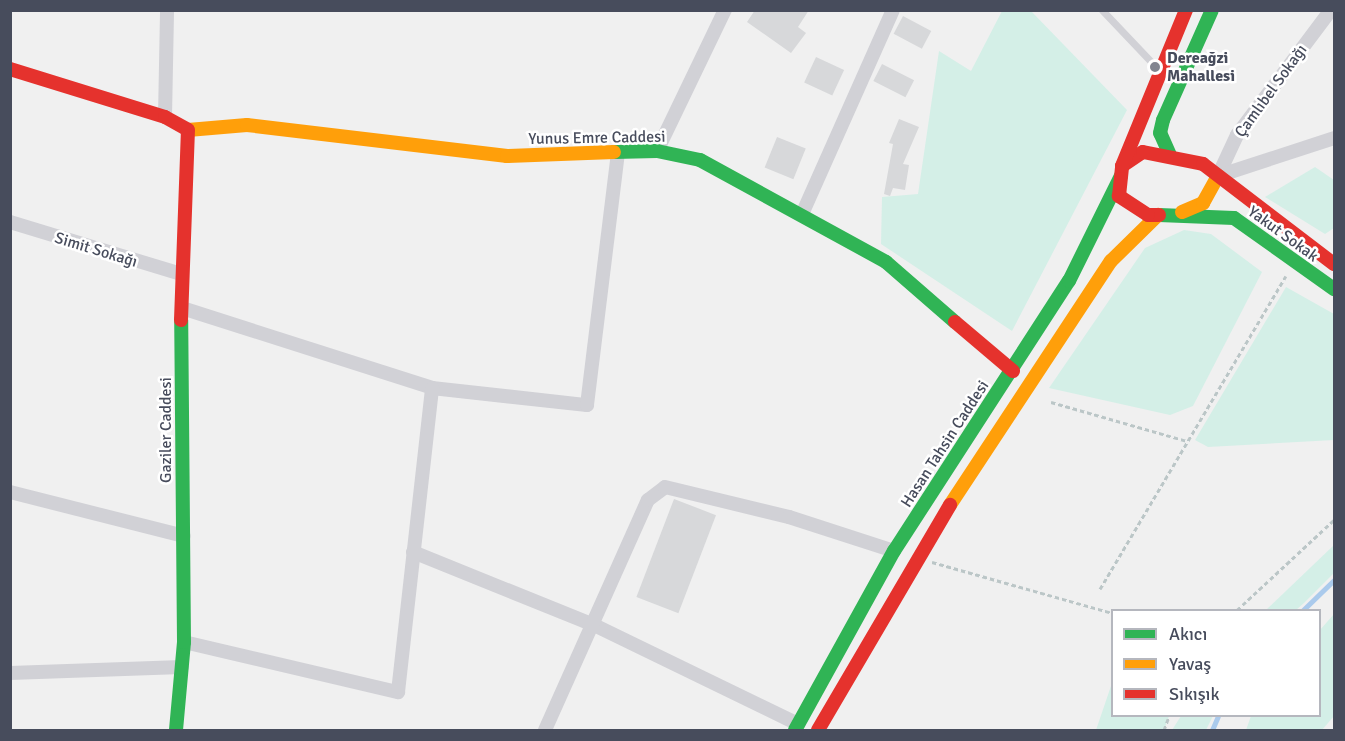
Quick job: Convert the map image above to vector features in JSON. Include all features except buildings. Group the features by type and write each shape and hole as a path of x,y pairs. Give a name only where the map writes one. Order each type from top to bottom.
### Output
{"main road":[{"name":"Hasan Tahsin Caddesi","path":"796,727 894,551 1013,371 1069,281 1121,171 1158,69 1186,10"},
{"path":"1170,155 1160,133 1162,120 1212,10"},
{"path":"10,69 165,117 188,130"},
{"name":"Yunus Emre Caddesi","path":"188,130 247,125 507,156 657,151 700,160 803,212 886,262 1013,371"},
{"name":"Gaziler Caddesi","path":"176,730 184,642 182,274 188,130"},
{"path":"1143,152 1170,155 1203,164 1218,176 1203,203 1174,216 1158,216 1133,210 1119,196 1121,171 1143,152"},
{"name":"Yakut Sokak","path":"1218,176 1335,264"},
{"path":"818,730 916,557 1111,261 1158,216"},
{"name":"Yakut Sokak","path":"1174,216 1234,218 1294,263 1335,289"}],"street":[{"path":"165,117 167,10"},
{"path":"657,151 725,10"},
{"path":"803,212 893,10"},
{"name":"Çamlıbel Sokağı","path":"1218,176 1237,135 1331,10"},
{"path":"1218,176 1335,138"},
{"path":"182,308 432,388 587,405 618,153"},
{"name":"Simit Sokağı","path":"10,222 182,274"},
{"path":"184,642 398,692 432,388"},
{"path":"545,730 594,625 648,500 665,487 789,517 894,551"},
{"path":"10,492 184,536"},
{"path":"413,552 594,625 796,727"},
{"path":"10,673 182,667"}],"lane":[{"path":"1102,10 1158,69"}],"path":[{"path":"1100,589 1294,263"},
{"path":"1051,402 1187,441"},
{"path":"1238,609 1335,520"},
{"path":"916,557 1111,612"}],"green space":[{"path":"1002,11 1031,11 1127,110 1012,331 881,244 882,197 918,194 939,51 971,71"},
{"path":"1315,167 1334,180 1334,228 1325,234 1265,197"},
{"path":"1184,230 1211,234 1262,272 1193,406 1170,415 1049,388 1145,248"},
{"path":"1286,287 1334,314 1334,440 1208,447 1195,440"},
{"path":"1334,545 1334,573 1304,603 1297,609 1267,609"},
{"path":"1334,614 1334,716 1322,730 1246,730 1251,717 1321,717 1321,629"},
{"path":"1111,686 1111,717 1169,717 1164,730 1096,730"},
{"path":"1180,717 1212,717 1206,730 1172,730"}],"waterway":[{"path":"1304,609 1334,580"},
{"path":"1212,730 1218,717"}],"traffic: fast":[{"path":"1170,155 1160,133 1163,120 1212,10"},
{"path":"614,152 657,151 700,160 886,262 955,322"},
{"path":"795,730 894,551 1069,281 1121,176"},
{"path":"1159,215 1234,218 1334,289"},
{"path":"176,730 184,642 181,320"}],"traffic: slow":[{"path":"188,130 247,125 507,156 614,152"},
{"path":"1182,212 1203,203 1218,176"},
{"path":"950,505 1111,261 1158,215"}],"traffic: jam":[{"path":"1159,215 1148,215 1119,196 1122,166 1186,10"},
{"path":"10,69 165,117 188,130"},
{"path":"181,320 188,130"},
{"path":"1122,166 1143,152 1203,164 1334,264"},
{"path":"955,322 1013,371"},
{"path":"818,730 950,505"}],"place":[{"name":"Dereağzi Mahallesi","path":"1155,67"}]}
